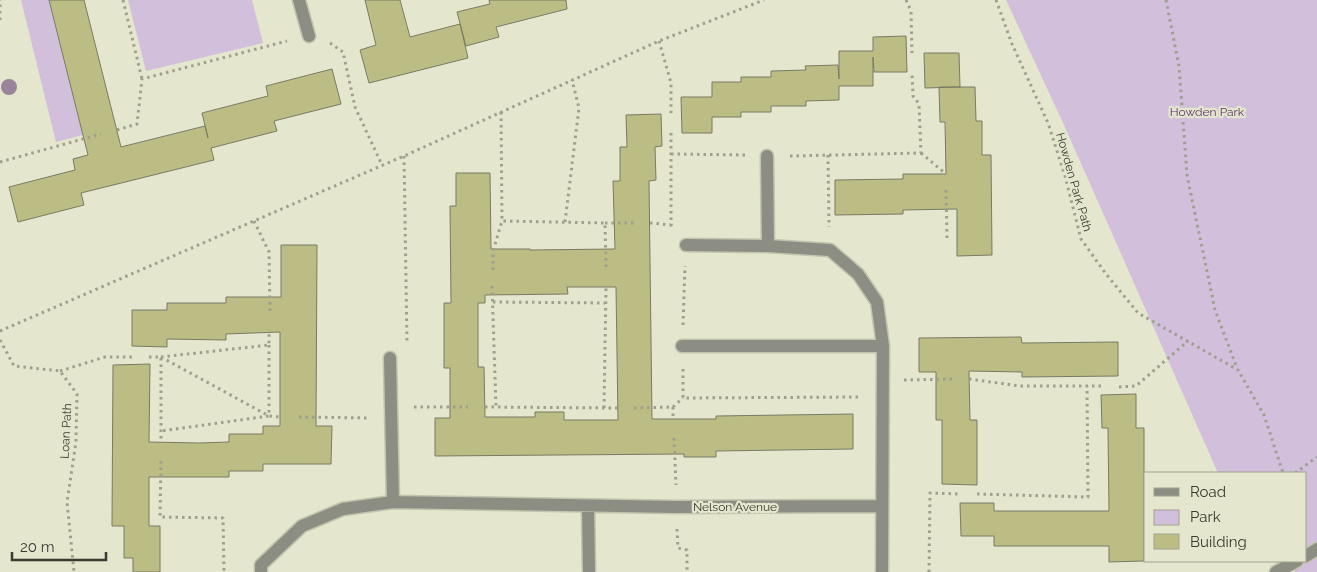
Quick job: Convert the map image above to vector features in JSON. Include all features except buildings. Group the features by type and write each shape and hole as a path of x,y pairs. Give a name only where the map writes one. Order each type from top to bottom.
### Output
{"street":[{"path":"299,0 309,36"},
{"path":"767,156 768,246"},
{"path":"686,245 768,246 830,250 858,274 877,302 883,346 882,572"},
{"path":"682,346 883,346"},
{"path":"390,358 393,502"},
{"name":"Nelson Avenue","path":"261,572 261,565 302,526 343,509 393,502 676,507 882,506"},
{"path":"588,506 589,572"},
{"path":"1276,572 1295,562"}],"path":[{"path":"0,0 0,20"},
{"path":"117,130 137,124 142,79 123,0"},
{"path":"0,331 404,156 659,41 764,0"},
{"path":"906,0 911,11 912,54"},
{"name":"Howden Park Path","path":"996,0 1012,44 1048,123 1065,176 1081,239 1106,274 1138,312 1238,370 1264,415 1283,472"},
{"path":"1166,0 1179,66 1187,175 1215,310 1238,370"},
{"path":"142,79 317,34 343,52 355,107 382,165"},
{"path":"659,41 671,83 671,114"},
{"path":"912,72 912,96 919,104 921,153"},
{"path":"565,222 579,108 572,80"},
{"path":"493,270 493,251 502,220 502,112"},
{"path":"0,162 102,134"},
{"path":"671,154 767,156 921,153 946,174"},
{"path":"828,155 830,250"},
{"path":"390,358 407,352 404,156"},
{"path":"946,190 947,238"},
{"path":"502,220 634,223"},
{"path":"254,221 269,252 270,311"},
{"path":"605,223 606,267"},
{"path":"650,223 671,224"},
{"path":"492,286 496,407"},
{"path":"604,408 606,287"},
{"path":"493,302 606,303"},
{"path":"269,332 269,416"},
{"path":"0,340 14,366 60,371 105,357 132,356"},
{"path":"1118,387 1136,386 1188,341"},
{"path":"150,357 269,345"},
{"path":"161,357 269,416"},
{"path":"161,357 161,442"},
{"name":"Loan Path","path":"60,371 77,394 76,442 67,502 74,572"},
{"path":"883,380 953,379"},
{"path":"970,380 1020,386 1101,386"},
{"path":"977,494 1088,497 1087,386"},
{"path":"634,408 673,407 683,398"},
{"path":"298,417 468,407"},
{"path":"485,407 617,408"},
{"path":"673,407 673,419"},
{"path":"161,431 280,416"},
{"path":"1296,472 1317,457"},
{"path":"161,461 160,517 223,518 224,572"},
{"path":"929,572 930,493 960,494"}],"green space":[{"path":"21,0 49,0 83,135 56,142"},
{"path":"128,0 252,0 263,43 146,71"},
{"name":"Howden Park","path":"1006,0 1317,0 1317,572 1295,572 1290,562 1307,562 1307,472 1218,472 1064,125"}]}
